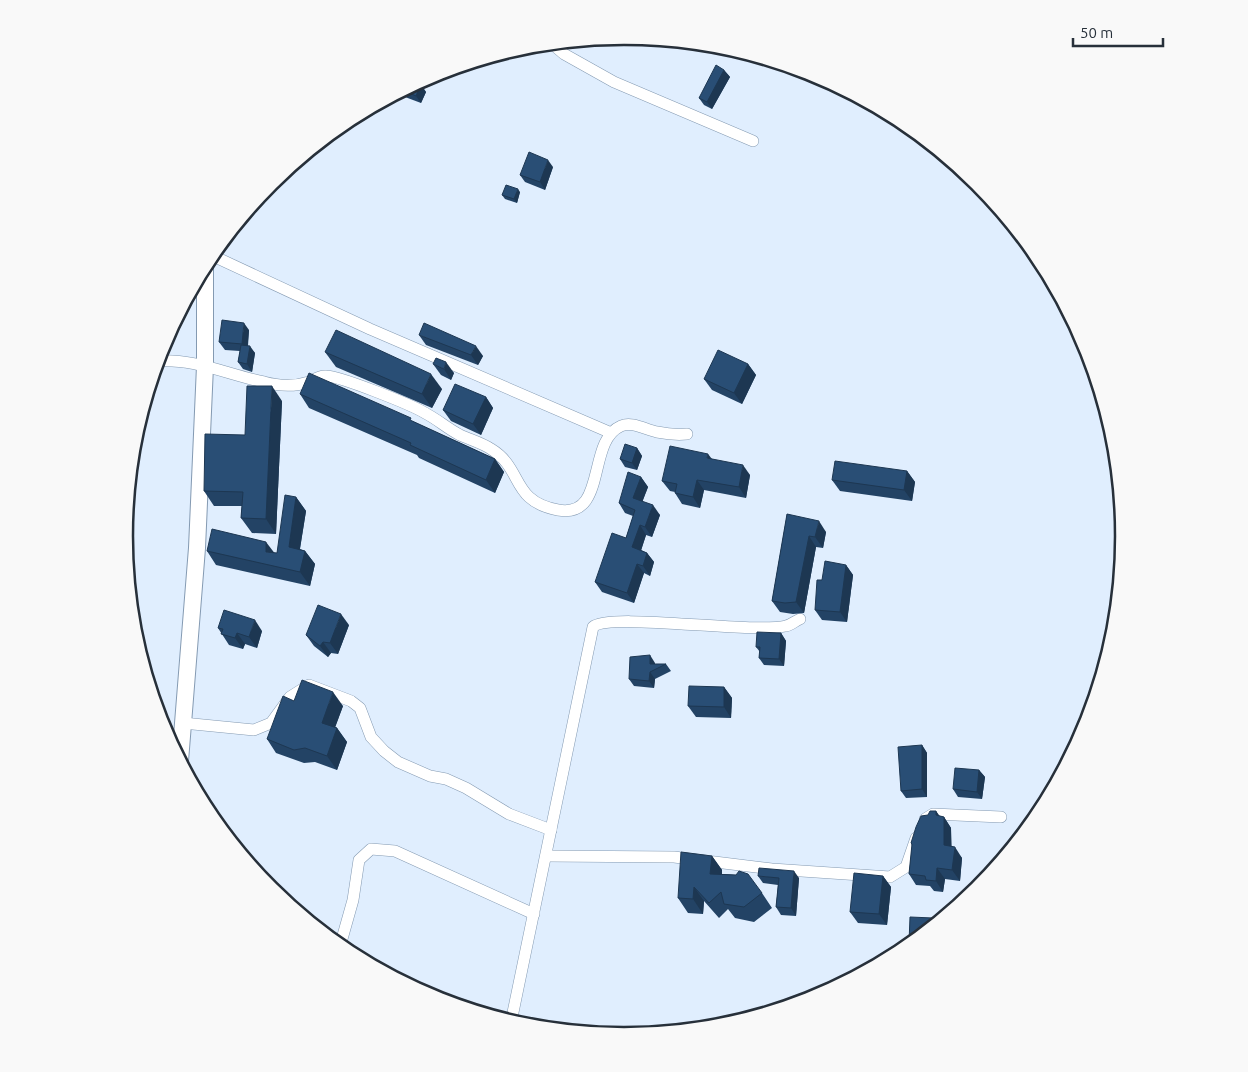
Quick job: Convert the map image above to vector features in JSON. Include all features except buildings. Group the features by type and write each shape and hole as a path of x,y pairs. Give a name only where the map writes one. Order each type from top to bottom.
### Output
{"street":[{"path":"558,49 614,82 753,141"},
{"path":"219,258 370,329 610,432"},
{"path":"181,747 196,548 205,366 205,280"},
{"path":"165,361 185,362 233,375 290,386 328,375 424,412 459,434 491,448 504,458 512,470 519,488 526,496 539,504 559,510 577,509 584,502 596,477 602,446 610,432 622,425 633,424 656,432 674,435 687,434"},
{"path":"513,1014 577,708 588,645 596,624 630,621 763,627 786,626 800,619"},
{"path":"183,723 254,730 271,723 290,697 309,685 351,701 360,708 372,737 384,751 398,762 430,776 446,779 466,788 509,814 551,830"},
{"path":"546,856 674,857 772,869 890,877 906,867 921,824 926,817 933,814 1001,817"},
{"path":"342,938 353,900 359,860 372,849 395,851 534,914"}]}
